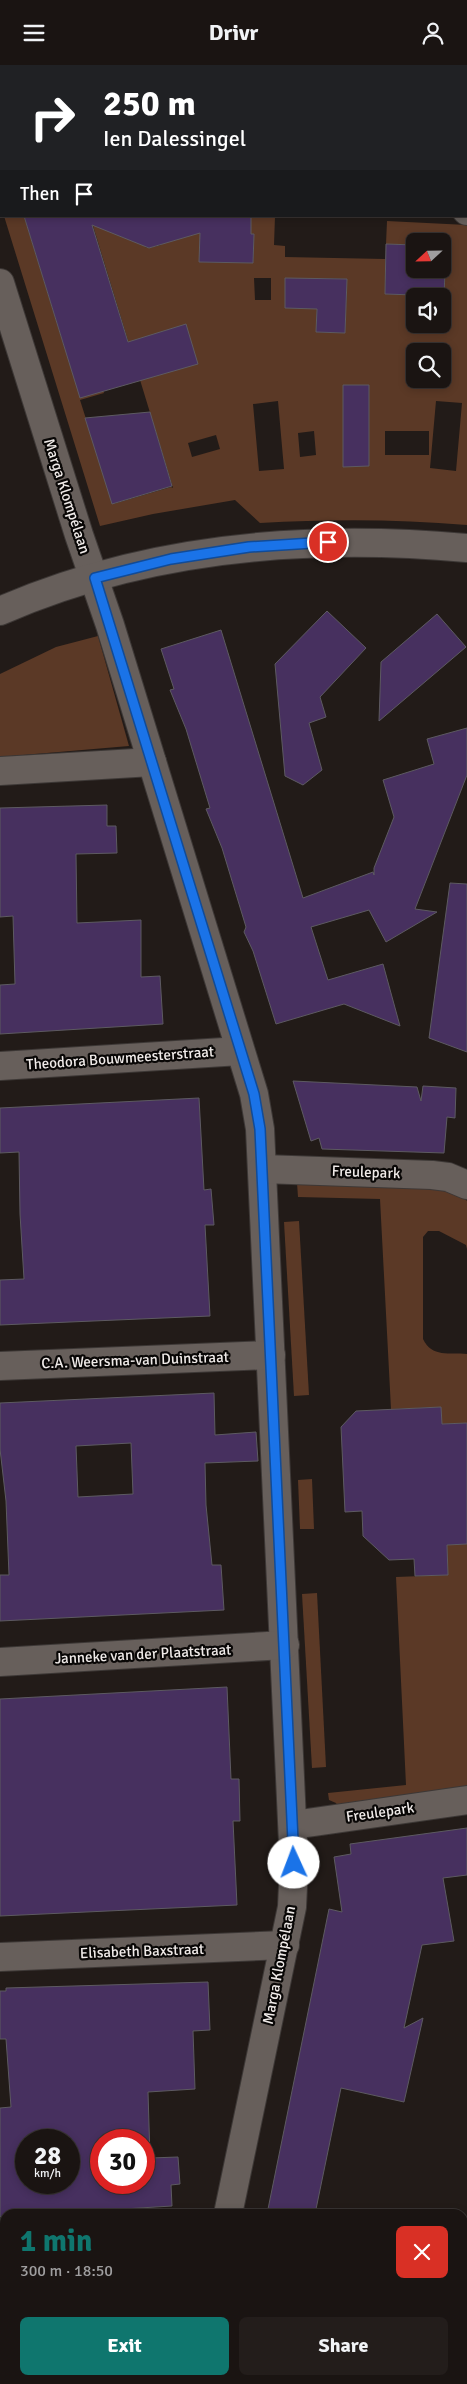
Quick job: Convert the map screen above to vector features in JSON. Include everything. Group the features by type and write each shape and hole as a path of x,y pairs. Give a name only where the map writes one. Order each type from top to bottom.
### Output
{"street":[{"name":"Marga Klompélaan","path":"0,283 152,762 254,1094 260,1129 294,1863 292,1907 285,1945 229,2209"},
{"path":"0,611 95,578 171,559 249,547 328,542 406,543 467,548"},
{"path":"0,771 152,762"},
{"name":"Theodora Bouwmeesterstraat","path":"0,1066 240,1051"},
{"name":"Freulepark","path":"263,1169 432,1175 448,1177 467,1185"},
{"name":"C.A. Weersma-van Duinstraat","path":"0,1366 271,1355"},
{"name":"Janneke van der Plaatstraat","path":"0,1662 285,1645"},
{"name":"Freulepark","path":"293,1825 467,1800"},
{"name":"Elisabeth Baxstraat","path":"0,1957 285,1945"}],"shaded area":[{"path":"4,217 24,217 64,346 99,379 104,393 80,400 113,504 173,488 90,217 138,222 145,247 149,248 161,245 201,217 200,262 253,263 254,234 220,233 251,227 251,217 275,217 274,245 285,246 285,257 385,259 385,294 406,295 406,333 451,333 451,288 444,288 445,278 451,278 451,233 406,233 406,245 386,244 387,221 467,225 467,525 364,520 260,523 235,500 153,514 100,526","holes":["254,278 271,278 271,300 255,300","318,278 347,279 345,333 316,332","285,281 309,308 285,308","369,398 369,466 343,466","278,401 284,469 259,471 253,404","436,401 462,403 456,471 430,468","314,431 316,455 300,457 298,433","385,431 429,431 429,455 385,455","216,435 220,449 192,457 188,443"]},
{"path":"98,636 129,746 0,757 0,674 56,647"},
{"path":"303,1175 458,1191 467,1201 467,1249 466,1245 439,1231 428,1231 423,1237 423,1339 436,1352 467,1354 467,1423 441,1424 441,1407 391,1409 380,1199 298,1197 297,1183"},
{"path":"299,1221 309,1395 294,1396 284,1222"},
{"path":"312,1479 314,1529 300,1529 298,1480"},
{"path":"467,1544 467,1791 339,1809 336,1803 329,1800 328,1793 406,1785 396,1577 448,1575 447,1545"},
{"path":"317,1593 326,1767 312,1768 302,1594"}],"building":[{"path":"24,217 251,217 251,234 254,234 253,263 199,262 200,233 149,248 92,225 128,342 186,324 198,364 80,398"},
{"path":"386,244 406,245 406,278 445,278 444,288 406,288 406,295 385,294"},
{"path":"285,278 347,279 345,333 316,332 317,309 285,308"},
{"path":"343,385 369,385 369,466 343,467"},
{"path":"150,412 172,486 112,504 85,418"},
{"path":"327,611 366,648 320,697 326,717 309,723 322,770 303,785 285,776 275,664"},
{"path":"437,614 466,647 379,721 381,662"},
{"path":"221,630 303,898 373,872 374,875 374,868 394,817 383,780 434,764 427,739 467,728 467,775 415,909 437,912 386,942 369,910 311,927 328,980 383,964 400,1026 344,1004 276,1024 253,951 244,932 246,927 222,848 206,809 210,808 186,729 170,690 174,689 161,649"},
{"path":"107,805 107,826 116,826 117,853 76,854 77,923 141,920 141,977 160,976 163,1024 0,1034 0,985 15,984 13,916 0,917 0,808"},
{"path":"450,883 467,884 467,1052 429,1038"},
{"path":"293,1081 417,1087 421,1101 423,1086 456,1088 455,1118 447,1117 444,1153 322,1149 319,1138 311,1141"},
{"path":"199,1098 204,1190 211,1189 214,1225 205,1225 210,1316 0,1325 0,1280 24,1279 19,1152 0,1153 0,1108"},
{"path":"214,1393 215,1435 256,1432 258,1461 205,1463 206,1505 212,1565 221,1565 224,1610 0,1621 0,1575 9,1575 6,1501 0,1449 0,1403","holes":["131,1443 133,1494 78,1497 76,1446"]},
{"path":"441,1407 442,1424 467,1423 467,1544 447,1545 448,1575 415,1576 414,1559 389,1560 363,1536 362,1511 345,1512 341,1427 356,1411"},
{"path":"227,1687 231,1779 239,1779 240,1821 233,1821 237,1905 0,1916 0,1699"},
{"path":"467,1828 467,1875 443,1878 454,1941 422,1945 404,2028 423,2018 404,2102 341,2088 316,2209 268,2209 329,1909 342,1912 334,1857 351,1854 350,1844"},
{"path":"208,1982 210,2030 193,2031 195,2089 148,2092 149,2129 90,2129 90,2194 155,2194 155,2158 178,2157 180,2184 171,2185 172,2206 123,2209 0,2209 0,2108 11,2107 6,2039 0,2039 0,1991 6,1991 6,1988"}],"route":[{"path":"294,1863 282,1563 260,1129 254,1094 95,578 171,559 249,547 328,542"}]}
